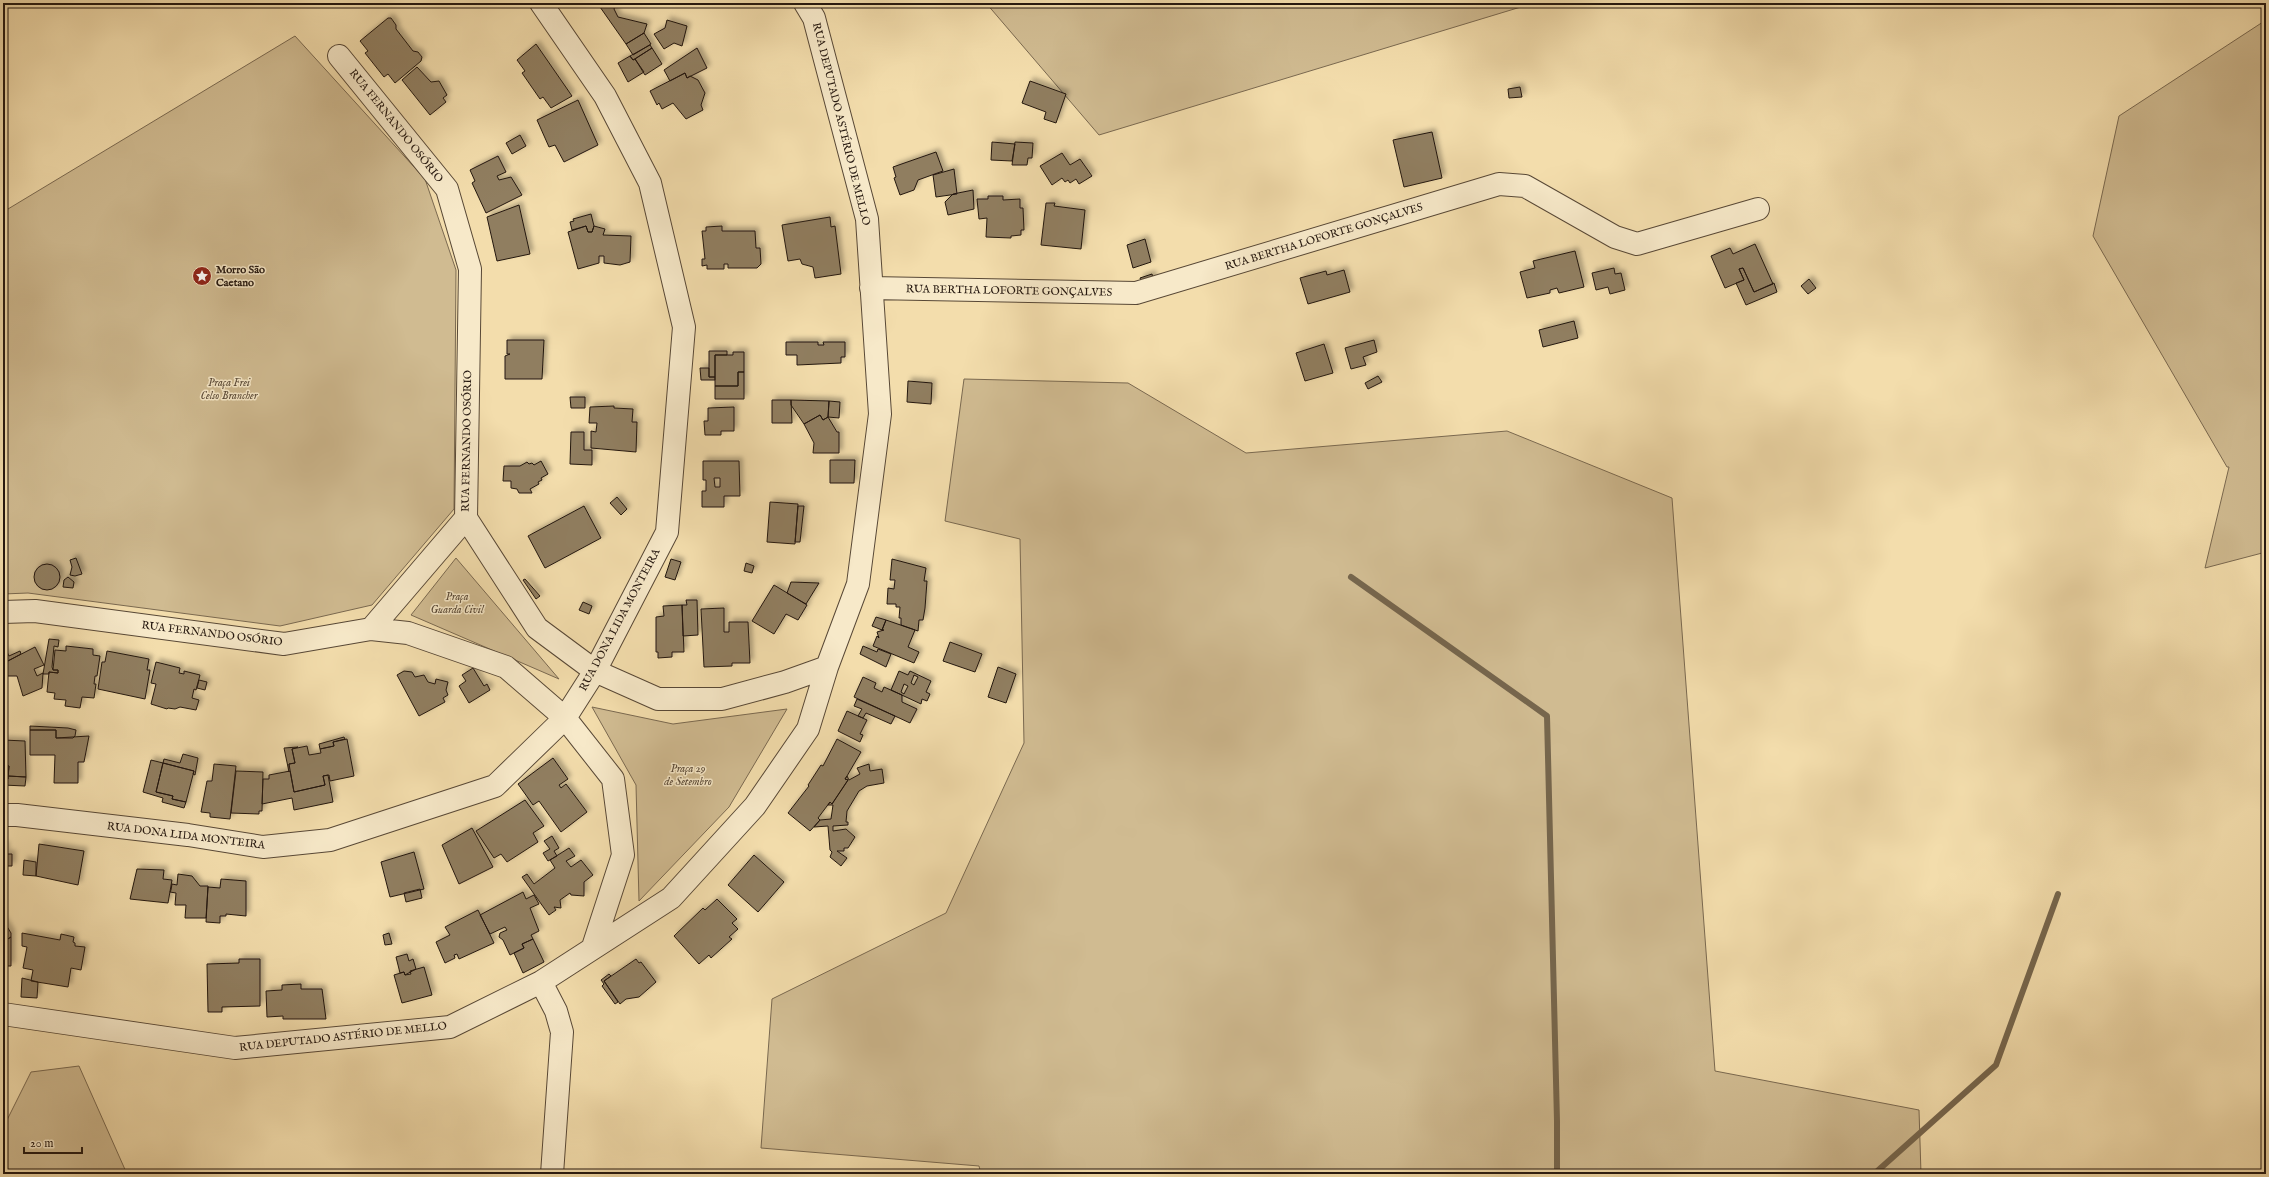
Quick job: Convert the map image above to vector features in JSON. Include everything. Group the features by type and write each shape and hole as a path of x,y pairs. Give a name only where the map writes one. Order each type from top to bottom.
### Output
{"street":[{"name":"RUA DONA LIDA MONTEIRA","path":"3,815 17,815 173,834 263,847 330,840 495,786 565,718 595,672 667,532 684,327 650,183 605,96 540,3"},
{"name":"RUA DEPUTADO ASTÉRIO DE MELLO","path":"3,1014 235,1048 450,1027 541,982 670,898 755,806 808,729 827,667 858,584 880,414 867,219 814,18 805,3"},
{"name":"RUA FERNANDO OSÓRIO","path":"3,612 35,611 284,644 370,629 466,518 470,269 447,189 339,56"},
{"name":"RUA BERTHA LOFORTE GONÇALVES","path":"871,288 1136,293 1499,184 1525,186 1615,237 1637,244 1758,209"},
{"path":"466,518 537,628 595,672 658,699 722,700 785,682 827,667"},
{"path":"370,629 408,633 506,667 565,718 613,779 623,855 593,947"},
{"path":"541,982 556,1011 562,1032 552,1174"}],"green space":[{"path":"986,3 1534,3 1099,135"},
{"path":"2266,20 2266,552 2205,568 2229,467 2227,467 2093,236 2119,116"},
{"name":"Praça Frei Celso Brancher","path":"295,36 425,179 456,270 454,509 372,605 280,626 28,593 3,594 3,212"},
{"path":"964,379 1128,383 1246,453 1507,431 1672,498 1715,1071 1919,1110 1921,1174 981,1174 979,1166 761,1148 772,999 946,913 1024,743 1020,539 945,521"},
{"name":"Praça Guarda Civil","path":"456,558 559,679 411,615"},
{"name":"Praça 29 de Setembro","path":"592,707 673,724 787,709 729,807 639,901 636,785"},
{"path":"79,1066 127,1174 3,1174 3,1128 31,1072"}],"building":[{"path":"603,3 616,3 614,9 618,17 647,24 644,33 626,44 600,7"},
{"path":"388,18 391,18 396,25 396,29 413,51 418,52 422,57 421,61 395,83 388,74 384,77 365,53 368,51 360,41"},
{"path":"667,20 687,26 682,46 674,43 664,49 654,34 665,28"},
{"path":"644,33 651,44 633,55 626,44"},
{"path":"536,44 572,96 551,108 543,97 540,99 522,73 525,71 517,60"},
{"path":"650,45 652,48 633,60 630,56"},
{"path":"652,48 662,64 645,75 635,59"},
{"path":"697,48 707,68 687,78 685,73 670,81 664,70"},
{"path":"630,56 633,60 635,59 644,72 628,82 618,63"},
{"path":"417,67 431,82 439,81 447,95 443,98 446,102 430,115 402,80"},
{"path":"685,73 687,78 690,76 698,80 705,93 701,105 703,110 686,119 673,103 662,109 659,103 657,105 650,91"},
{"path":"1030,81 1066,94 1056,123 1044,119 1046,112 1022,103"},
{"path":"1520,87 1522,97 1509,98 1508,89"},
{"path":"578,100 598,145 564,162 555,145 549,147 537,120"},
{"path":"1432,132 1442,178 1404,187 1393,140"},
{"path":"520,135 526,146 512,154 506,143"},
{"path":"992,142 1015,144 1012,161 991,160"},
{"path":"1015,142 1033,143 1032,158 1028,158 1027,165 1012,165"},
{"path":"936,152 943,171 918,180 914,190 900,195 894,178 896,177 893,167"},
{"path":"1062,153 1070,165 1080,159 1092,176 1079,184 1076,179 1070,183 1068,180 1065,182 1062,178 1052,185 1040,166"},
{"path":"498,156 506,172 497,176 499,180 511,177 522,195 486,213 472,183 475,181 470,170"},
{"path":"954,169 957,194 936,197 933,175"},
{"path":"973,190 974,209 948,215 945,202 953,194"},
{"path":"988,196 1003,196 1003,200 1020,199 1020,208 1023,208 1024,230 1021,230 1021,235 1011,236 1011,238 986,237 987,218 979,219 977,199 988,199"},
{"path":"1046,203 1055,203 1054,206 1085,210 1081,249 1041,245"},
{"path":"519,205 530,254 497,261 487,217"},
{"path":"591,214 594,226 592,232 588,232 586,226 572,230 570,222 574,221 573,219"},
{"path":"830,217 831,227 835,226 841,274 815,278 813,267 802,264 800,259 788,261 782,225"},
{"path":"586,226 588,232 592,232 594,226 605,229 603,235 631,236 630,262 620,265 604,263 604,256 599,256 599,263 578,269 568,232"},
{"path":"722,226 722,231 755,231 756,248 760,248 761,264 757,268 728,268 728,264 724,264 724,269 707,269 707,265 702,266 702,259 705,259 702,231 706,231 706,227"},
{"path":"1145,239 1151,262 1133,268 1127,245"},
{"path":"1755,244 1773,284 1754,292 1743,268 1739,269 1744,280 1725,288 1711,256 1730,248 1733,254"},
{"path":"1575,251 1584,287 1559,293 1557,288 1550,290 1550,293 1527,298 1520,272 1535,268 1533,261"},
{"path":"1614,268 1615,274 1621,273 1625,290 1610,294 1608,287 1596,290 1592,273"},
{"path":"1743,268 1754,292 1774,283 1777,292 1746,305 1736,283 1744,280 1739,269"},
{"path":"1344,270 1350,292 1308,304 1300,278 1326,271 1327,275"},
{"path":"1152,274 1155,286 1144,290 1140,278"},
{"path":"1809,279 1816,288 1808,294 1801,286"},
{"path":"1574,321 1578,338 1543,347 1539,330"},
{"path":"507,340 544,340 542,379 505,379 505,356 510,354 507,354"},
{"path":"1374,340 1377,352 1363,357 1366,365 1351,369 1345,348"},
{"path":"786,342 818,342 818,345 824,345 823,342 845,342 845,357 841,357 841,363 797,365 797,355 786,355"},
{"path":"1324,344 1333,373 1305,381 1296,353"},
{"path":"709,351 727,351 727,355 715,355 715,377 709,377"},
{"path":"733,352 744,352 744,372 738,372 738,386 715,386 715,355 733,355"},
{"path":"700,368 709,368 709,377 715,377 715,380 701,380"},
{"path":"738,372 744,372 744,399 715,399 715,386 738,386"},
{"path":"1378,376 1382,382 1368,389 1365,383"},
{"path":"908,381 932,383 931,404 907,402"},
{"path":"570,397 585,397 585,408 571,408"},
{"path":"772,400 791,400 792,423 772,423"},
{"path":"791,400 829,401 828,417 823,420 820,415 804,424 791,405"},
{"path":"829,401 840,402 839,418 828,417"},
{"path":"614,406 614,408 633,409 632,422 637,422 636,452 591,448 591,431 596,432 597,423 589,423 590,407"},
{"path":"734,407 734,431 721,431 721,435 705,435 704,421 708,421 708,408"},
{"path":"820,415 823,420 828,417 837,432 839,432 839,453 813,453 814,443 804,424"},
{"path":"571,432 584,432 584,450 592,450 592,465 570,464"},
{"path":"830,460 855,460 854,483 830,483"},
{"path":"541,461 548,474 541,478 542,480 538,482 539,484 530,489 532,493 519,493 517,489 511,488 511,481 503,481 504,466 520,466 527,462 534,465"},
{"path":"703,461 739,461 740,496 724,496 724,507 702,507 702,491 706,491 706,480 703,480","holes":["714,478 720,478 720,487 715,487"]},
{"path":"617,497 627,509 621,515 610,503"},
{"path":"770,502 798,504 795,544 767,542"},
{"path":"584,506 601,538 545,568 528,536"},
{"path":"798,506 804,506 800,542 795,542"},
{"path":"76,558 82,574 75,576 70,575 72,567 70,560"},
{"path":"671,559 681,562 675,580 665,577"},
{"path":"892,559 926,568 924,581 927,581 925,608 923,620 919,620 918,631 901,625 901,618 899,618 900,607 896,607 896,604 887,604 888,588 894,589 895,580 890,580"},
{"path":"746,563 754,566 752,573 744,571"},
{"path":"47,564 56,568 60,577 56,586 47,590 38,586 34,577 38,568"},
{"path":"68,577 74,582 73,588 63,587 64,580"},
{"path":"525,579 540,596 536,599 523,580"},
{"path":"791,582 819,583 806,604 787,593"},
{"path":"774,585 807,605 798,620 786,614 774,634 752,621"},
{"path":"686,600 697,600 698,635 683,636 682,605 687,605"},
{"path":"583,602 592,606 589,614 579,610"},
{"path":"682,605 684,652 672,652 672,657 658,658 658,652 656,652 656,617 664,616 663,606"},
{"path":"724,608 724,632 729,632 729,622 748,622 750,663 732,663 732,666 704,667 701,609"},
{"path":"876,617 886,620 882,630 872,626"},
{"path":"886,620 915,630 908,647 919,652 914,663 873,646 877,636 879,638 877,632 884,630 882,630"},
{"path":"49,639 59,640 58,647 54,646 52,667 53,670 58,670 58,673 49,672 49,674 43,674"},
{"path":"950,642 982,654 975,672 943,661"},
{"path":"66,646 93,649 93,655 100,656 97,676 95,676 94,684 96,684 94,698 82,697 80,708 65,706 66,700 54,699 55,693 47,692 49,672 58,673 58,670 53,670 55,650 66,651"},
{"path":"863,646 877,652 878,649 891,654 886,667 860,654"},
{"path":"35,647 44,665 34,669 37,676 43,673 42,688 23,696 17,676 3,676 4,663"},
{"path":"20,651 21,654 4,663 3,671 3,653 7,652 9,656"},
{"path":"107,651 149,659 147,670 150,670 145,699 98,689 102,662 105,662"},
{"path":"156,662 180,668 179,673 184,674 184,671 200,675 192,698 199,700 196,710 180,707 175,709 167,709 151,704 156,684 151,683"},
{"path":"998,667 1016,674 1006,703 988,697"},
{"path":"473,668 484,686 487,684 490,690 469,703 459,686 466,681 462,675"},
{"path":"404,671 412,672 415,677 424,675 428,682 435,684 436,679 448,682 446,690 448,695 443,698 445,702 419,716 397,675"},
{"path":"899,671 908,675 910,671 931,681 926,692 930,694 927,701 922,699 921,704 891,690","holes":["914,675 918,677 914,685 911,683","904,684 908,686 904,694 901,692"]},
{"path":"863,677 876,683 874,688 882,692 884,687 902,695 902,702 917,709 910,723 854,697"},
{"path":"199,680 207,682 205,690 197,688"},
{"path":"857,699 895,716 891,724 866,713 863,718 858,716 862,709 854,706"},
{"path":"847,711 867,720 860,734 863,735 860,742 838,731"},
{"path":"30,726 68,728 76,730 73,738 56,738 56,730 30,730"},
{"path":"30,730 56,730 56,738 89,736 84,762 78,762 78,783 54,783 55,755 30,755"},
{"path":"344,737 345,739 333,742 334,746 320,749 319,744"},
{"path":"347,739 354,776 330,781 329,775 323,776 325,785 294,792 289,764 295,763 292,749 307,746 309,755 321,753 320,749 334,746 333,742"},
{"path":"837,739 861,752 845,779 848,780 832,804 830,802 818,818 820,820 810,831 788,813 809,786 808,785 821,765 823,766"},
{"path":"3,740 25,741 26,777 8,776 9,766 3,765"},
{"path":"298,747 292,749 295,763 289,764 289,772 284,748"},
{"path":"183,754 198,758 195,775 193,774 194,771 163,763 164,759 180,763"},
{"path":"553,758 568,779 559,785 561,788 566,784 587,812 561,832 539,801 533,805 518,784"},
{"path":"151,760 163,763 156,792 173,796 172,799 186,802 184,808 162,802 163,798 143,792"},
{"path":"163,763 194,771 186,802 172,799 173,796 156,792"},
{"path":"214,764 236,766 230,819 210,817 210,813 201,812 207,781 212,781"},
{"path":"869,764 870,771 882,769 884,783 867,786 859,791 847,811 846,822 848,822 848,825 833,826 833,831 846,829 855,837 848,848 844,848 844,851 837,851 847,858 841,866 830,857 832,852 830,850 828,826 814,827 820,820 831,819 833,805 828,805 830,802 832,804 848,780 845,779 847,776 849,780 860,774 857,768"},
{"path":"3,765 9,766 8,779 3,779"},
{"path":"236,771 263,772 262,811 259,811 259,814 231,813"},
{"path":"290,771 294,792 325,785 323,776 328,775 333,802 294,810 292,798 262,804 263,779 269,779 269,775"},
{"path":"8,776 26,777 25,786 3,785 3,779 8,779"},
{"path":"525,800 544,826 533,833 538,842 507,862 501,854 494,858 476,831"},
{"path":"472,828 493,867 459,884 442,845"},
{"path":"552,836 559,848 554,851 557,856 548,861 543,853 550,849 544,841"},
{"path":"39,844 84,851 78,885 36,876"},
{"path":"3,845 5,845 6,854 3,865"},
{"path":"569,848 575,856 566,861 571,867 581,860 593,875 584,882 584,896 571,895 570,893 560,900 561,908 554,907 556,910 549,915 522,877 527,874 534,884 555,868 550,860"},
{"path":"414,852 424,889 390,897 381,862"},
{"path":"6,854 12,854 12,866 3,866"},
{"path":"754,855 784,882 758,912 728,885"},
{"path":"24,860 36,862 36,876 23,875"},
{"path":"137,869 164,870 163,879 172,880 168,903 130,899"},
{"path":"178,874 192,876 200,886 208,886 206,918 185,918 186,905 175,905 176,893 170,892 172,884 177,885"},
{"path":"221,879 246,881 246,916 226,914 226,916 220,916 220,923 206,922 208,887 220,888"},
{"path":"420,889 422,898 406,902 404,893"},
{"path":"523,892 526,899 534,895 539,904 530,908 539,931 531,935 533,939 522,944 524,948 510,955 503,940 499,937 500,933 507,930 505,927 490,934 480,915"},
{"path":"717,899 737,919 732,923 738,929 729,937 732,939 711,958 709,955 699,964 674,936 703,908 705,910"},
{"path":"478,910 494,943 459,959 457,954 454,955 455,958 445,963 436,942 450,935 445,927"},
{"path":"3,920 11,933 11,937 3,942"},
{"path":"22,933 60,940 61,934 74,937 73,942 75,943 75,946 85,947 81,970 71,968 68,987 31,981 33,970 23,968 27,947 22,946"},
{"path":"389,933 392,944 385,945 383,935"},
{"path":"11,937 11,966 3,966 3,942"},
{"path":"533,939 544,962 523,973 514,953 524,948 522,944"},
{"path":"407,954 409,961 413,959 416,969 405,975 404,972 400,973 396,957"},
{"path":"239,959 260,959 260,1006 222,1007 222,1012 208,1012 207,964 239,963"},
{"path":"636,959 639,963 641,962 656,982 639,997 626,999 620,1004 604,981"},
{"path":"424,967 432,995 402,1003 394,975 404,972 405,975 411,974 410,971"},
{"path":"609,974 611,976 604,981 618,1002 615,1004 602,986 604,984 601,980"},
{"path":"22,978 38,982 37,998 21,997"},
{"path":"301,984 301,989 322,989 326,1019 283,1019 283,1016 267,1017 266,991 282,990 282,985"}],"waterway":[{"path":"1351,577 1547,716 1557,1174"},
{"path":"1874,1174 1996,1065 2058,894"}],"place":[{"name":"Morro São Caetano","path":"202,276"}]}
